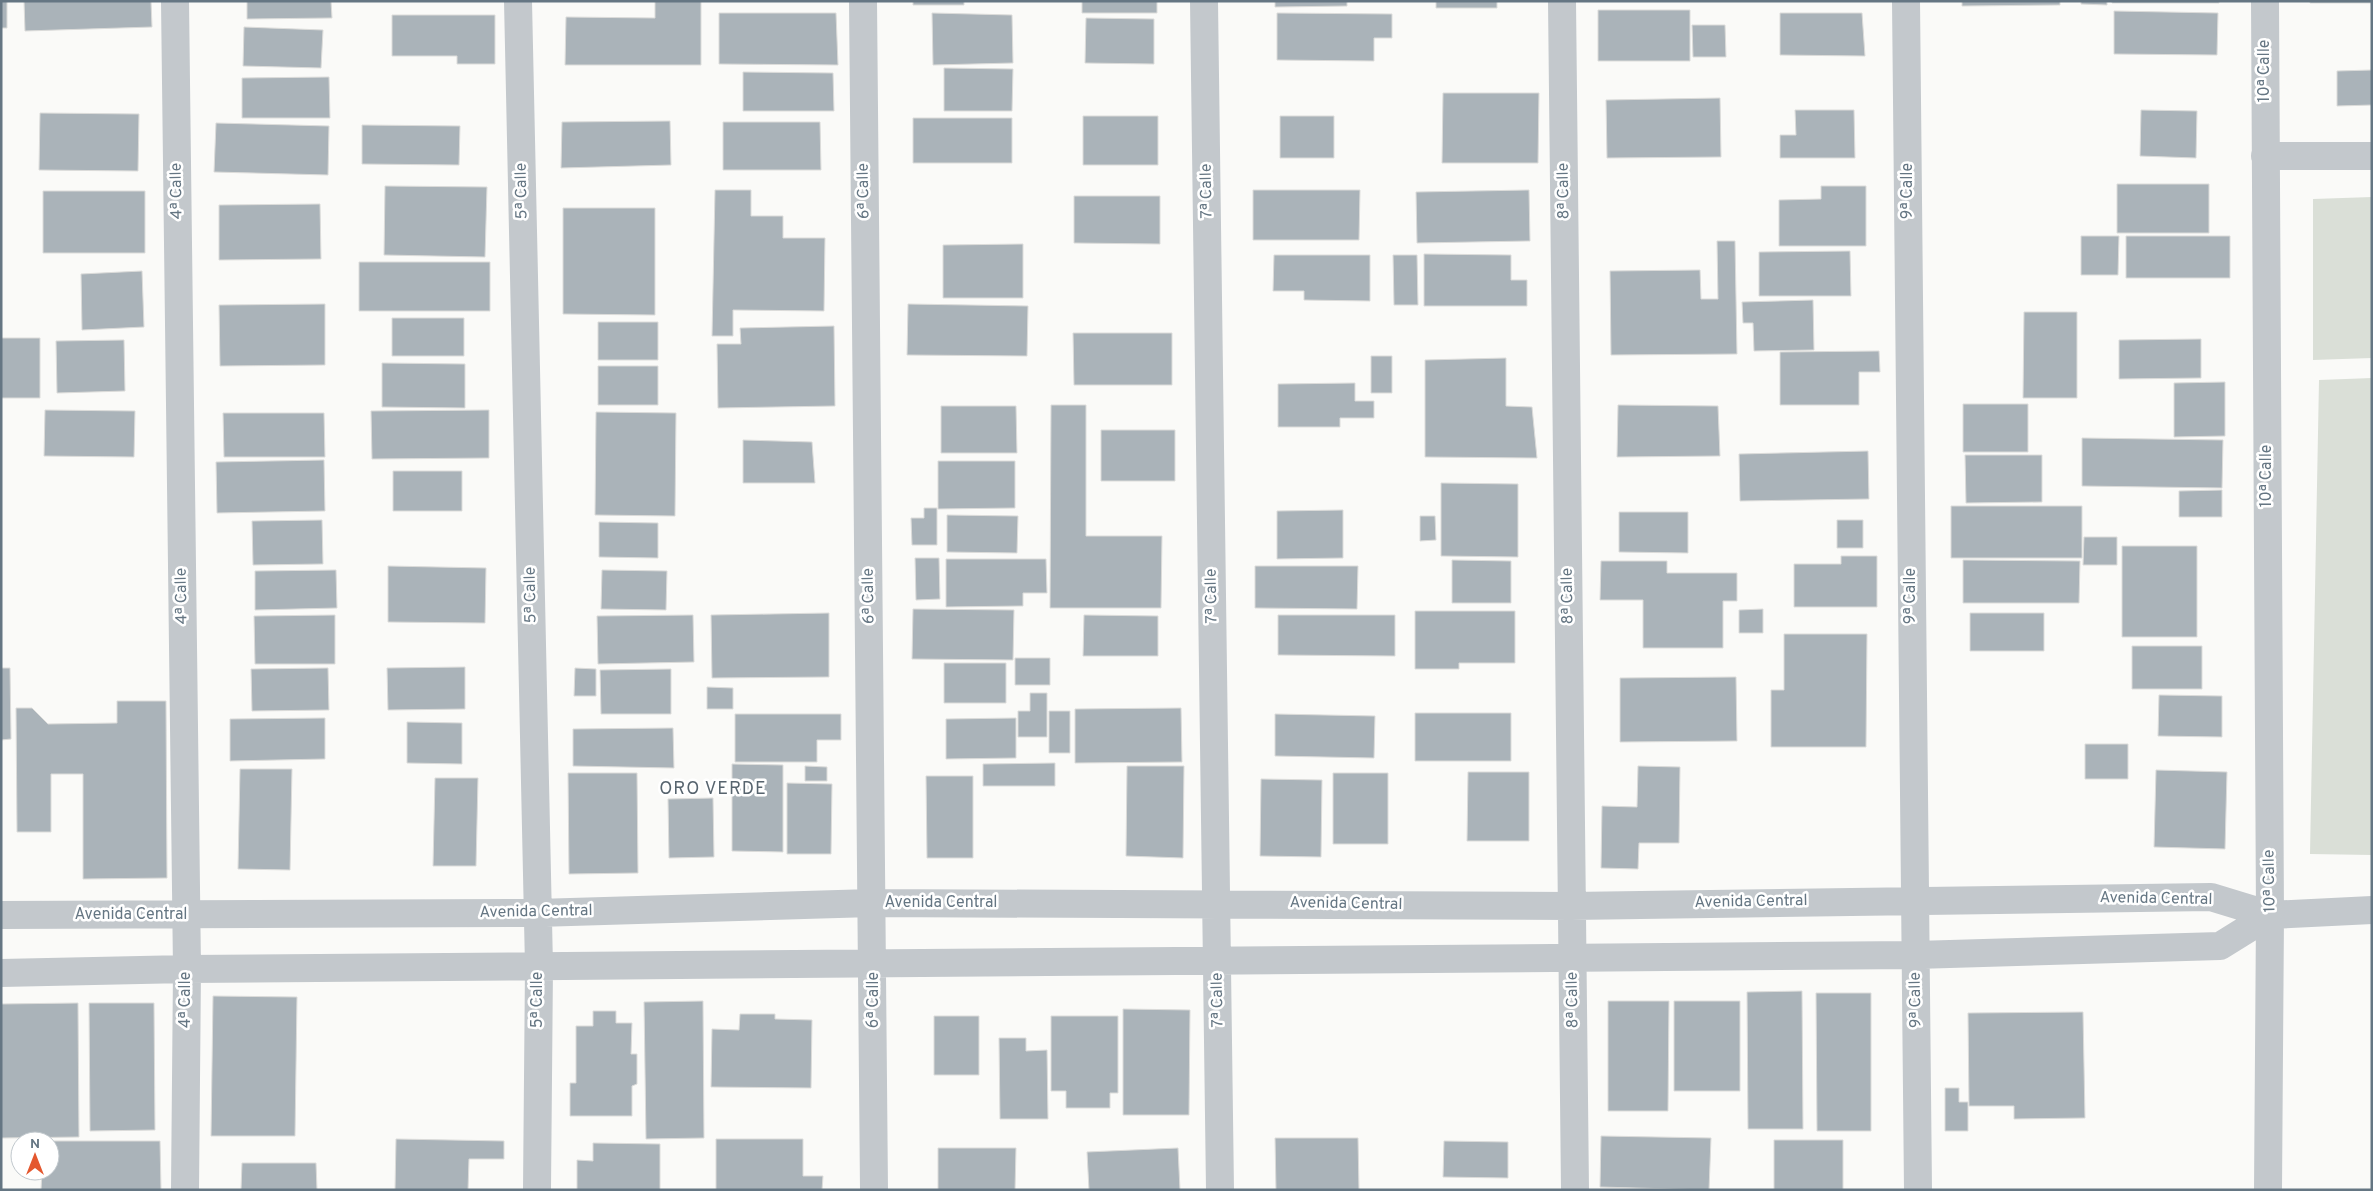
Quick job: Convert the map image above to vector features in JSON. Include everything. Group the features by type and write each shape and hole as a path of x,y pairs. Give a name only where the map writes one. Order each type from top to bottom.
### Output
{"street":[{"name":"4ª Calle","path":"175,1 187,969 185,1190"},
{"name":"5ª Calle","path":"518,1 539,966 537,1190"},
{"name":"6ª Calle","path":"862,1 874,963 874,1190"},
{"name":"7ª Calle","path":"1204,1 1220,1190"},
{"name":"8ª Calle","path":"1562,1 1575,1190"},
{"name":"9ª Calle","path":"1906,1 1918,1190"},
{"name":"10ª Calle","path":"2264,1 2270,915 2268,1190"},
{"path":"2265,156 2372,156"},
{"name":"Avenida Central","path":"1,915 185,916 537,913 872,903 1571,906 2211,897 2270,915"},
{"path":"1,973 187,969 1916,955 2220,946 2270,915 2372,910"}],"shaded area":[{"path":"2372,197 2372,358 2313,360 2313,199"},
{"path":"2372,378 2372,855 2310,854 2319,380"}],"building":[{"path":"1,1 7,1 7,28 1,28"},
{"path":"24,1 151,1 152,27 25,31"},
{"path":"247,1 331,1 332,18 247,19"},
{"path":"655,1 701,1 701,65 565,65 566,17 655,18"},
{"path":"913,1 964,1 964,5 913,5"},
{"path":"1082,1 1157,1 1157,13 1082,13"},
{"path":"1275,1 1347,1 1347,6 1275,7"},
{"path":"1436,1 1497,1 1497,8 1436,8"},
{"path":"1962,1 2060,1 2060,5 1962,6"},
{"path":"2081,1 2107,1 2107,5 2081,4"},
{"path":"2112,1 2219,1 2219,3 2112,3"},
{"path":"2310,1 2372,1 2372,3 2310,3"},
{"path":"1598,10 1690,10 1690,61 1598,61"},
{"path":"2114,11 2218,13 2217,55 2114,54"},
{"path":"719,13 836,13 838,65 719,64"},
{"path":"932,13 1012,15 1013,63 933,65"},
{"path":"1277,13 1392,14 1392,38 1374,38 1374,61 1277,60"},
{"path":"1780,13 1862,13 1865,56 1780,55"},
{"path":"392,15 495,15 495,64 457,64 457,56 392,56"},
{"path":"1086,18 1154,19 1154,64 1085,63"},
{"path":"1692,25 1725,25 1726,57 1693,57"},
{"path":"244,27 323,30 321,68 243,66"},
{"path":"944,68 1013,69 1012,111 944,111"},
{"path":"2372,70 2372,105 2337,106 2337,71"},
{"path":"743,72 833,73 834,111 743,111"},
{"path":"329,77 330,118 242,118 242,78"},
{"path":"1443,93 1539,93 1538,163 1442,163"},
{"path":"1720,98 1721,157 1607,158 1606,100"},
{"path":"1795,110 1854,110 1855,158 1780,158 1780,135 1796,135"},
{"path":"2141,110 2197,111 2196,158 2140,156"},
{"path":"40,113 139,114 138,171 39,170"},
{"path":"1083,116 1158,116 1158,165 1083,165"},
{"path":"1280,116 1334,116 1334,158 1280,158"},
{"path":"913,118 1012,118 1012,163 913,163"},
{"path":"670,121 671,165 561,168 562,122"},
{"path":"723,122 820,122 821,170 723,170"},
{"path":"216,123 329,126 328,175 214,172"},
{"path":"362,125 460,126 459,165 362,164"},
{"path":"2117,184 2209,184 2209,233 2117,233"},
{"path":"385,186 487,187 485,257 384,255"},
{"path":"1821,186 1866,186 1866,246 1779,246 1779,200 1821,199"},
{"path":"715,190 751,190 751,216 783,216 783,238 825,238 824,311 733,310 733,336 712,336"},
{"path":"1253,190 1360,190 1359,240 1253,240"},
{"path":"1529,190 1530,241 1417,243 1416,192"},
{"path":"43,191 145,191 145,253 43,253"},
{"path":"1074,196 1160,196 1160,244 1074,243"},
{"path":"320,204 321,259 219,260 219,205"},
{"path":"563,208 655,208 655,315 563,314"},
{"path":"2081,236 2119,236 2118,275 2081,275"},
{"path":"2126,236 2230,236 2230,278 2126,278"},
{"path":"1717,241 1735,241 1737,354 1611,355 1610,271 1700,270 1701,299 1718,299"},
{"path":"1023,244 1023,298 943,298 943,245"},
{"path":"1850,251 1851,296 1759,296 1759,252"},
{"path":"1424,254 1511,255 1511,280 1527,280 1527,306 1424,306"},
{"path":"1274,255 1370,255 1370,301 1304,300 1304,291 1273,291"},
{"path":"1393,255 1417,255 1418,305 1394,305"},
{"path":"359,262 490,262 490,311 359,311"},
{"path":"142,271 144,327 82,330 81,274"},
{"path":"1813,300 1814,350 1754,351 1753,323 1743,323 1742,302"},
{"path":"325,304 325,365 220,366 219,305"},
{"path":"908,304 1028,306 1027,356 907,355"},
{"path":"2024,312 2077,312 2077,398 2023,398"},
{"path":"392,318 464,318 464,356 392,356"},
{"path":"598,322 658,322 658,360 598,360"},
{"path":"834,326 835,406 718,408 717,344 741,344 740,328"},
{"path":"1073,333 1172,333 1172,385 1074,385"},
{"path":"1,338 40,338 40,398 1,398"},
{"path":"2201,339 2201,378 2119,379 2119,340"},
{"path":"124,340 125,391 57,393 56,341"},
{"path":"1879,351 1880,372 1859,372 1859,405 1780,405 1780,352"},
{"path":"1371,356 1392,356 1392,393 1371,393"},
{"path":"1506,358 1506,406 1532,407 1537,458 1425,457 1425,360"},
{"path":"382,363 465,364 465,408 382,407"},
{"path":"598,366 658,366 658,405 598,405"},
{"path":"2225,382 2225,436 2174,437 2174,383"},
{"path":"1355,383 1355,401 1374,401 1374,418 1340,418 1340,427 1278,427 1278,384"},
{"path":"1963,404 2028,404 2028,452 1963,452"},
{"path":"1051,405 1086,405 1086,536 1162,536 1161,608 1050,608"},
{"path":"1618,405 1718,406 1720,456 1617,457"},
{"path":"941,406 1016,406 1017,453 941,453"},
{"path":"45,410 135,411 134,457 44,456"},
{"path":"489,410 489,458 372,459 371,411"},
{"path":"596,412 676,413 675,516 595,515"},
{"path":"223,413 324,413 325,457 224,457"},
{"path":"1101,430 1175,430 1175,481 1101,481"},
{"path":"2082,438 2223,440 2222,488 2082,486"},
{"path":"743,440 812,442 815,483 743,483"},
{"path":"1868,451 1869,499 1740,501 1739,454"},
{"path":"1965,455 2042,455 2042,502 1966,503"},
{"path":"324,460 325,511 217,513 216,462"},
{"path":"938,461 1015,461 1015,508 938,509"},
{"path":"393,471 462,471 462,511 393,511"},
{"path":"1441,483 1518,484 1518,557 1441,556"},
{"path":"2222,490 2222,517 2179,517 2179,491"},
{"path":"1951,506 2082,506 2082,558 1951,558"},
{"path":"924,508 937,508 937,545 912,545 911,518 924,518"},
{"path":"1343,510 1343,558 1277,559 1277,511"},
{"path":"1619,512 1688,512 1688,553 1619,552"},
{"path":"947,515 1018,516 1017,553 947,552"},
{"path":"1420,516 1435,516 1436,540 1420,541"},
{"path":"322,520 323,564 253,565 252,521"},
{"path":"1837,520 1863,520 1863,548 1837,548"},
{"path":"599,522 658,523 658,558 599,557"},
{"path":"2084,537 2117,537 2117,565 2083,565"},
{"path":"2122,546 2197,546 2197,637 2122,637"},
{"path":"1841,556 1877,556 1877,607 1794,607 1794,564 1841,564"},
{"path":"915,558 939,558 940,599 916,600"},
{"path":"946,559 1046,559 1047,593 1023,593 1023,606 946,607"},
{"path":"1452,560 1511,561 1511,603 1452,603"},
{"path":"1963,560 2080,561 2079,603 1963,603"},
{"path":"1601,561 1667,561 1667,573 1737,573 1737,601 1723,601 1723,648 1643,648 1643,600 1600,600"},
{"path":"388,566 486,568 485,623 388,622"},
{"path":"1255,566 1358,566 1357,609 1255,608"},
{"path":"336,570 337,608 255,610 255,571"},
{"path":"602,570 667,571 666,610 601,609"},
{"path":"913,609 1014,610 1013,660 912,659"},
{"path":"1763,609 1763,633 1739,633 1739,610"},
{"path":"1415,611 1515,611 1515,663 1459,663 1459,669 1415,669"},
{"path":"829,613 829,677 712,678 711,615"},
{"path":"1970,613 2044,613 2044,651 1970,651"},
{"path":"335,615 335,664 255,664 254,616"},
{"path":"693,615 694,662 598,664 597,616"},
{"path":"1084,615 1158,616 1158,656 1083,656"},
{"path":"1278,615 1395,615 1395,656 1278,655"},
{"path":"1784,634 1867,634 1866,747 1771,747 1771,690 1784,690"},
{"path":"2132,646 2202,646 2202,689 2132,689"},
{"path":"1015,658 1050,658 1050,685 1015,685"},
{"path":"944,663 1006,663 1006,703 944,703"},
{"path":"465,667 465,709 388,710 387,668"},
{"path":"1,668 10,668 11,739 1,740"},
{"path":"328,668 329,710 252,711 251,669"},
{"path":"575,668 596,669 596,696 574,696"},
{"path":"671,669 671,714 601,714 600,670"},
{"path":"1736,677 1737,741 1620,742 1620,678"},
{"path":"707,687 733,688 733,709 707,709"},
{"path":"1030,693 1047,693 1047,737 1018,737 1018,711 1030,711"},
{"path":"2159,695 2222,696 2222,737 2158,736"},
{"path":"117,701 166,701 167,878 83,879 83,774 51,774 51,832 17,832 16,708 32,708 48,724 117,723"},
{"path":"1181,708 1182,762 1075,763 1075,709"},
{"path":"1049,711 1070,711 1070,753 1049,753"},
{"path":"1415,713 1511,713 1511,761 1415,761"},
{"path":"735,714 841,714 841,740 817,740 817,762 735,762"},
{"path":"1275,714 1375,716 1374,758 1275,756"},
{"path":"325,718 325,759 230,761 230,719"},
{"path":"1016,718 1016,758 946,759 946,719"},
{"path":"407,722 462,723 462,764 407,763"},
{"path":"673,728 674,768 573,766 573,729"},
{"path":"2085,744 2128,744 2128,779 2085,779"},
{"path":"1055,763 1055,786 983,786 983,764"},
{"path":"732,764 783,765 783,852 732,851"},
{"path":"805,766 827,767 827,781 805,781"},
{"path":"1127,766 1184,766 1183,858 1126,856"},
{"path":"1638,766 1680,767 1679,843 1639,843 1638,869 1601,868 1602,806 1637,807"},
{"path":"240,769 292,769 290,870 238,869"},
{"path":"2156,770 2227,772 2225,849 2154,847"},
{"path":"1468,772 1529,772 1529,841 1467,841"},
{"path":"568,773 637,773 638,873 569,874"},
{"path":"1333,773 1388,773 1388,844 1333,844"},
{"path":"926,776 973,776 973,858 927,858"},
{"path":"435,778 478,778 476,866 433,866"},
{"path":"1261,779 1322,780 1321,857 1260,856"},
{"path":"787,783 832,784 831,854 787,854"},
{"path":"713,798 714,857 669,858 668,799"},
{"path":"1802,991 1803,1129 1748,1129 1747,992"},
{"path":"1816,993 1871,993 1871,1131 1817,1131"},
{"path":"213,996 297,997 295,1136 211,1136"},
{"path":"703,1001 704,1138 646,1139 644,1002"},
{"path":"1608,1001 1669,1001 1668,1111 1608,1111"},
{"path":"1674,1001 1740,1001 1740,1091 1674,1091"},
{"path":"78,1003 79,1137 60,1137 60,1131 10,1131 10,1138 1,1138 1,1004"},
{"path":"89,1003 154,1003 155,1130 90,1131"},
{"path":"1123,1009 1190,1010 1189,1115 1123,1115"},
{"path":"593,1011 616,1011 616,1023 632,1023 631,1054 637,1054 637,1084 632,1086 632,1116 570,1116 570,1083 576,1083 576,1026 593,1026"},
{"path":"2083,1012 2085,1118 2014,1119 2014,1106 1969,1106 1968,1013"},
{"path":"740,1014 775,1014 775,1019 812,1020 811,1088 711,1087 712,1029 739,1030"},
{"path":"934,1016 979,1016 979,1075 934,1075"},
{"path":"1051,1016 1118,1016 1118,1093 1110,1093 1110,1108 1066,1108 1066,1091 1051,1091"},
{"path":"999,1038 1026,1038 1026,1051 1047,1050 1048,1119 1000,1119"},
{"path":"1945,1088 1959,1088 1959,1102 1968,1102 1968,1131 1945,1131"},
{"path":"1601,1136 1711,1138 1709,1190 1600,1187"},
{"path":"1275,1138 1358,1138 1359,1190 1276,1190"},
{"path":"396,1139 504,1141 504,1159 469,1159 468,1190 395,1190"},
{"path":"716,1139 803,1139 803,1176 823,1176 822,1190 716,1190"},
{"path":"1774,1140 1843,1140 1843,1190 1774,1190"},
{"path":"60,1141 160,1141 161,1190 41,1190 41,1181 60,1181"},
{"path":"1444,1141 1508,1142 1508,1178 1443,1177"},
{"path":"593,1143 660,1144 660,1190 577,1190 577,1160 593,1161"},
{"path":"938,1148 1016,1148 1015,1190 938,1190"},
{"path":"1178,1148 1180,1190 1089,1190 1087,1152"},
{"path":"242,1163 316,1163 317,1190 241,1190"}],"district":[{"name":"ORO VERDE","path":"713,789"}]}
